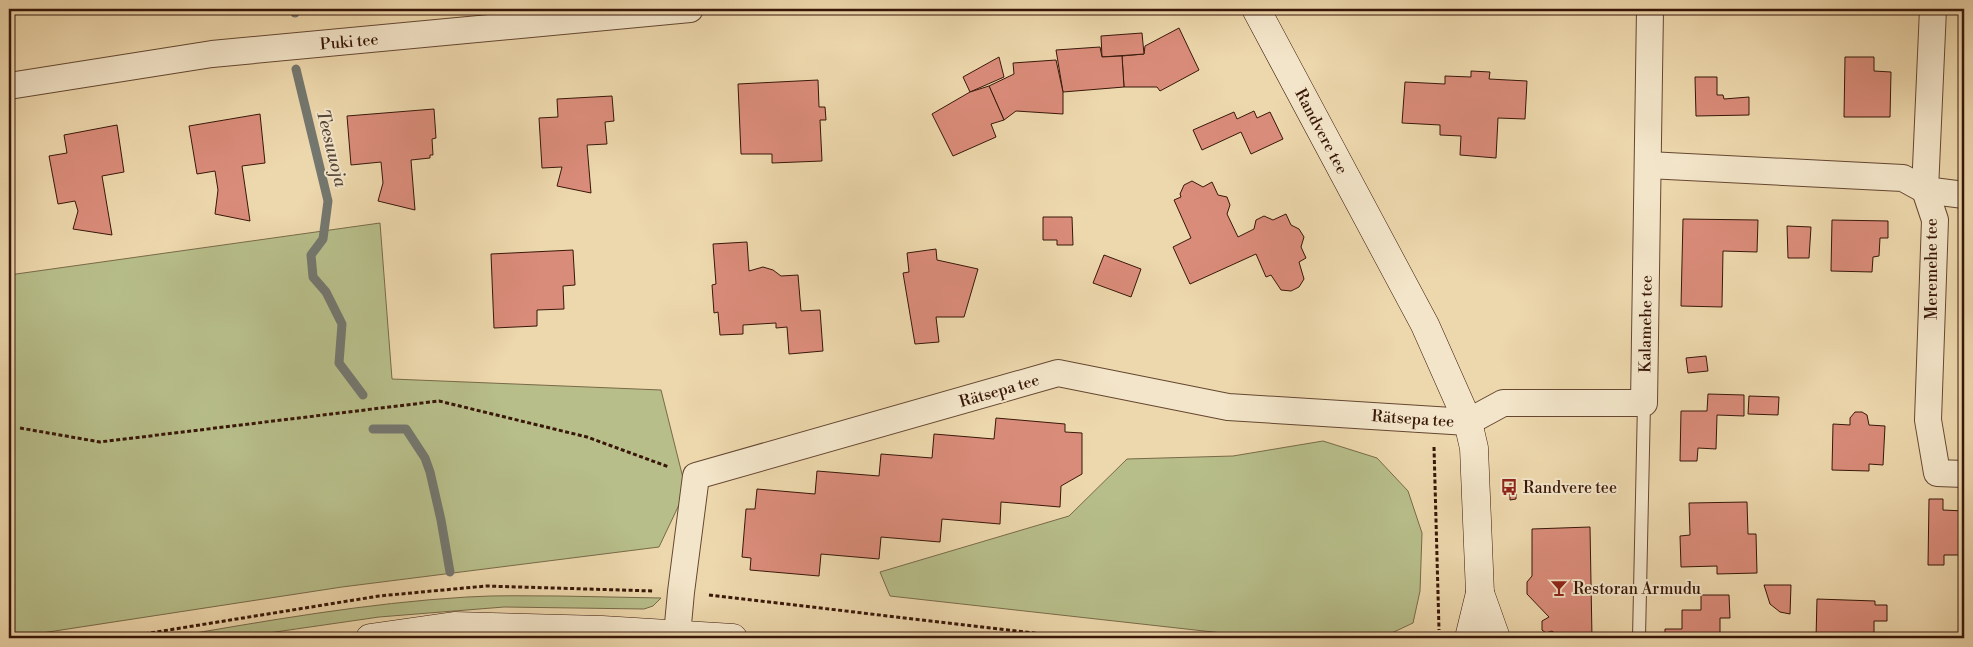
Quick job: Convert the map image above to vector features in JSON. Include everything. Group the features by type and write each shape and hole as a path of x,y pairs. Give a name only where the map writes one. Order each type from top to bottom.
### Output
{"main road":[{"name":"Randvere tee","path":"1256,9 1425,324 1468,422 1474,448 1480,593 1469,638"},
{"name":"Randvere tee","path":"1480,593 1496,638"},
{"path":"370,638 454,626 602,630 733,638"}],"street":[{"name":"Puki tee","path":"9,86 212,54 690,9"},
{"name":"Kalamehe tee","path":"1644,403 1650,9"},
{"name":"Meremehe tee","path":"1933,9 1925,190 1935,220 1928,420 1937,473 1964,474"},
{"path":"1648,165 1903,178 1925,190 1964,195"},
{"name":"Rätsepa tee","path":"696,476 1058,374 1228,407 1468,422"},
{"path":"1468,422 1503,403 1644,403"},
{"path":"677,635 680,592 696,476"}],"lane":[{"name":"Kalamehe tee","path":"1639,638 1644,403"}],"path":[{"path":"20,428 100,442 439,401 588,437 696,476"},
{"path":"1433,419 1439,638"},
{"path":"119,638 379,596 486,586 658,591"},
{"path":"706,594 1076,638"}],"green space":[{"path":"380,223 392,379 661,390 686,490 659,547 342,587 9,638 9,275"},
{"path":"1323,441 1377,458 1408,491 1422,533 1420,591 1413,623 1381,638 1267,638 890,596 880,572 1069,516 1127,459 1233,456"},
{"path":"479,596 661,598 653,606 644,609 504,607 379,617 234,638 166,638 316,613 391,604"}],"building":[{"path":"1860,9 1885,9 1885,11 1865,12"},
{"path":"1179,28 1199,70 1160,91 1157,87 1124,87 1122,56 1144,54 1145,46"},
{"path":"1142,33 1144,54 1102,57 1101,36"},
{"path":"1100,47 1102,57 1122,56 1124,87 1063,92 1056,50"},
{"path":"999,57 1004,77 970,92 963,77"},
{"path":"1845,57 1874,57 1874,71 1891,72 1890,117 1844,117"},
{"path":"1056,60 1063,92 1063,114 1016,111 1004,120 989,86 1014,74 1013,63"},
{"path":"1471,71 1490,72 1489,79 1527,81 1525,119 1498,118 1496,158 1460,155 1461,136 1440,135 1440,125 1402,123 1405,82 1445,84 1445,76 1471,77"},
{"path":"1695,77 1717,77 1717,95 1723,95 1724,99 1749,97 1749,115 1696,116"},
{"path":"818,80 819,107 825,107 826,120 820,120 822,161 772,163 772,154 741,154 738,84"},
{"path":"989,86 1004,120 991,124 996,137 953,156 932,114 970,92"},
{"path":"612,96 614,121 605,122 607,144 587,145 591,193 557,186 562,167 542,168 539,118 558,117 557,99"},
{"path":"434,109 436,138 432,139 433,155 430,155 430,158 411,160 415,210 378,201 383,183 381,162 351,165 347,116"},
{"path":"1254,111 1257,118 1270,112 1283,139 1251,154 1241,132 1202,150 1193,130 1234,112 1237,119"},
{"path":"260,114 265,163 242,166 250,221 215,214 218,190 215,171 197,174 189,126"},
{"path":"117,125 124,172 102,176 112,235 73,229 78,211 75,201 58,204 49,156 67,153 64,135"},
{"path":"1192,181 1203,187 1212,182 1218,195 1227,197 1230,205 1227,214 1238,237 1254,229 1256,220 1264,216 1273,220 1286,214 1291,225 1299,229 1304,237 1301,247 1306,258 1299,262 1304,279 1299,287 1291,291 1281,290 1271,275 1266,277 1256,254 1190,284 1173,247 1191,238 1174,200 1181,197 1180,194 1184,185"},
{"path":"1043,217 1072,217 1073,245 1057,245 1057,240 1043,240"},
{"path":"1683,219 1758,220 1757,252 1723,251 1722,307 1681,306"},
{"path":"1832,220 1888,221 1888,238 1880,238 1879,256 1873,257 1872,272 1831,271"},
{"path":"1787,226 1811,227 1809,258 1788,258"},
{"path":"747,242 749,271 763,267 773,270 781,276 798,275 801,311 820,310 823,351 789,354 787,327 776,328 776,323 743,325 743,334 720,335 718,312 714,313 712,285 716,284 713,244"},
{"path":"936,249 937,260 978,269 964,317 936,317 939,342 915,344 903,273 909,272 907,253"},
{"path":"573,250 575,285 563,286 564,309 537,310 537,326 494,328 491,254"},
{"path":"1104,255 1141,269 1131,297 1093,283"},
{"path":"1706,356 1708,371 1688,373 1686,358"},
{"path":"1708,394 1744,395 1744,416 1717,415 1716,449 1698,448 1697,461 1680,461 1681,411 1707,411"},
{"path":"1749,396 1779,397 1778,415 1748,414"},
{"path":"1961,398 1964,398 1964,436 1960,436"},
{"path":"1855,412 1862,412 1867,415 1869,425 1885,426 1883,465 1869,464 1869,471 1832,470 1833,424 1850,425 1850,418"},
{"path":"996,418 1065,424 1065,432 1082,433 1082,474 1061,486 1060,507 1001,502 1000,524 942,519 940,542 881,537 879,559 821,554 819,576 750,570 751,558 742,557 746,509 755,509 757,489 815,494 817,471 879,476 881,454 932,458 934,434 994,439"},
{"path":"1510,483 1516,483 1516,499 1510,500"},
{"path":"1929,499 1943,499 1943,510 1964,511 1964,571 1960,571 1960,555 1944,555 1944,565 1928,565"},
{"path":"1747,502 1748,534 1756,534 1757,573 1717,574 1717,566 1681,567 1680,536 1690,535 1689,503"},
{"name":"Restoran Armudu","path":"1590,527 1592,638 1560,638 1552,631 1546,633 1542,630 1542,621 1549,617 1527,594 1527,582 1532,576 1532,529"},
{"path":"1764,585 1791,585 1790,614 1780,612 1770,604"},
{"path":"1701,595 1729,595 1730,618 1720,618 1720,638 1665,638 1665,629 1682,629 1682,610 1701,610"},
{"path":"1817,599 1875,601 1875,605 1887,605 1887,621 1874,621 1874,638 1816,638"}],"waterway":[{"name":"Teesuuoja","path":"296,69 328,201 323,239 311,255 313,277 326,292 342,324 339,363 363,395"},
{"name":"Teesuuoja","path":"373,429 406,429 425,458 441,520 450,572"}],"place":[{"name":"Randvere tee","path":"1509,487"},
{"name":"Restoran Armudu","path":"1559,588"}]}
